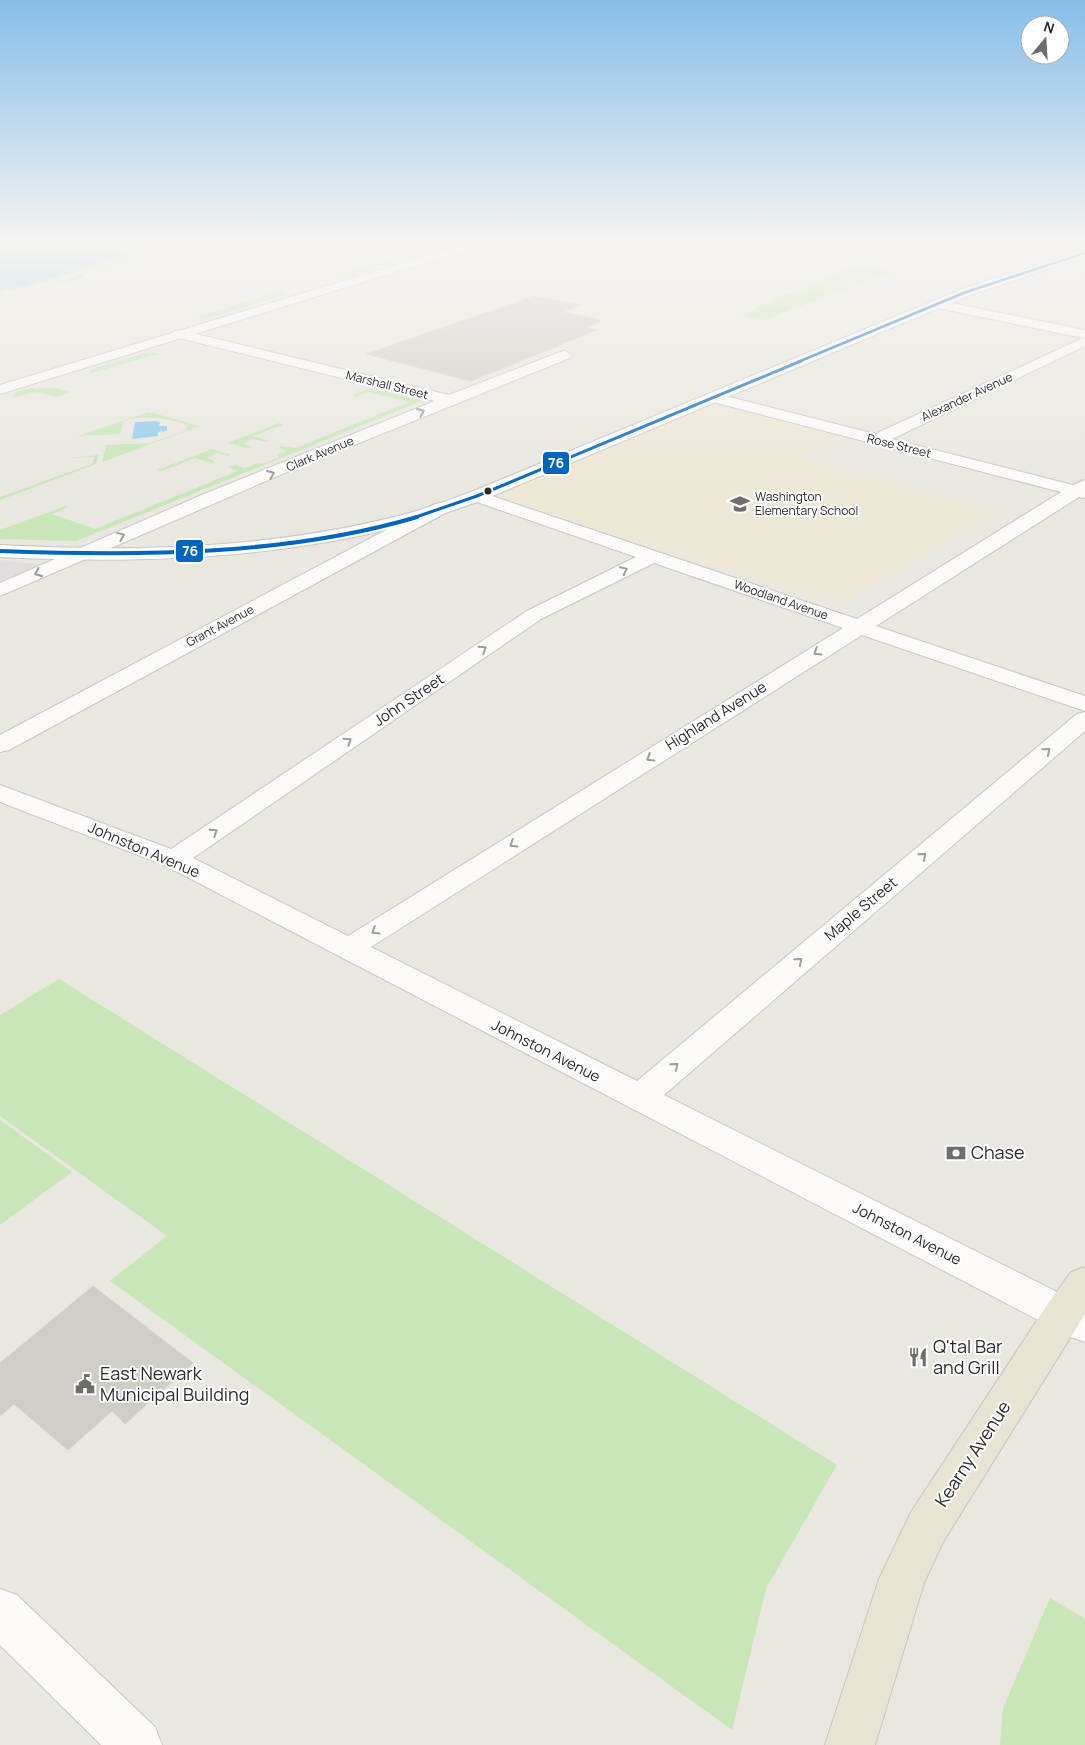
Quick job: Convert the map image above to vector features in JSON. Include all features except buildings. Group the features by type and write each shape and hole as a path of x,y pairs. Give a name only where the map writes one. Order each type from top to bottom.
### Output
{"main road":[{"name":"Kearny Avenue","path":"852,1740 902,1579 927,1527 1078,1307"}],"street":[{"path":"0,390 218,322"},
{"path":"0,551 76,555 169,555 306,540 396,522 478,496 893,322"},
{"path":"1028,322 1085,334"},
{"name":"Marshall Street","path":"180,334 449,400"},
{"name":"Alexander Avenue","path":"876,440 1085,341"},
{"name":"Clark Avenue","path":"0,590 76,555 449,400 565,355"},
{"name":"Rose Street","path":"714,398 1081,490"},
{"name":"Highland Avenue","path":"347,949 858,626 1081,490"},
{"name":"Woodland Avenue","path":"478,496 1085,704"},
{"name":"Grant Avenue","path":"0,745 441,508"},
{"name":"John Street","path":"174,859 534,615 653,556"},
{"name":"Maple Street","path":"638,1098 1085,720"},
{"name":"Johnston Avenue","path":"0,793 174,859 638,1098 1078,1307"},
{"path":"0,1612 137,1745"}],"shaded area":[{"name":"Washington Elementary School","path":"711,399 845,434 799,457 997,512 840,604 486,496"},
{"path":"0,560 44,565 0,589"}],"green space":[{"path":"144,353 160,353 89,374 90,370"},
{"path":"32,388 55,388 70,392 56,397 36,392 13,398 14,393"},
{"path":"371,388 422,401 76,541 0,539 0,530 65,506 69,507 52,514 95,529 238,471 227,467 235,465 245,468 258,463 262,464 280,457 276,455 287,451 279,448 280,446 296,448 409,402 368,392 356,397 352,395"},
{"path":"149,412 200,426 102,462 106,445 150,443 187,430 187,425 148,417 124,421 120,434 77,436"},
{"path":"279,423 283,425 253,436 269,441 267,442 253,439 243,443 252,447 246,448 228,443"},
{"path":"213,449 231,455 227,456 217,453 207,458 215,461 212,463 195,458 162,471 157,470"},
{"path":"99,455 96,464 0,500 0,497 92,464 95,457 68,458"},
{"path":"59,979 837,1465 766,1589 732,1730 110,1281 167,1236 0,1116 0,1015"},
{"path":"0,1120 72,1172 0,1225"},
{"path":"1050,1598 1085,1619 1085,1745 1000,1745 1003,1708"}],"water":[{"path":"156,421 160,423 159,426 167,426 167,431 158,432 158,436 132,439 135,422"}],"transit line":[{"name":"76","path":"0,551 102,554 204,550 305,540 414,518 477,496 893,322"}],"place":[{"name":"Washington Elementary School","path":"740,504"},
{"name":"Chase","path":"956,1153"},
{"name":"Q'tal Bar and Grill","path":"918,1357"},
{"name":"East Newark Municipal Building","path":"85,1384"}]}
